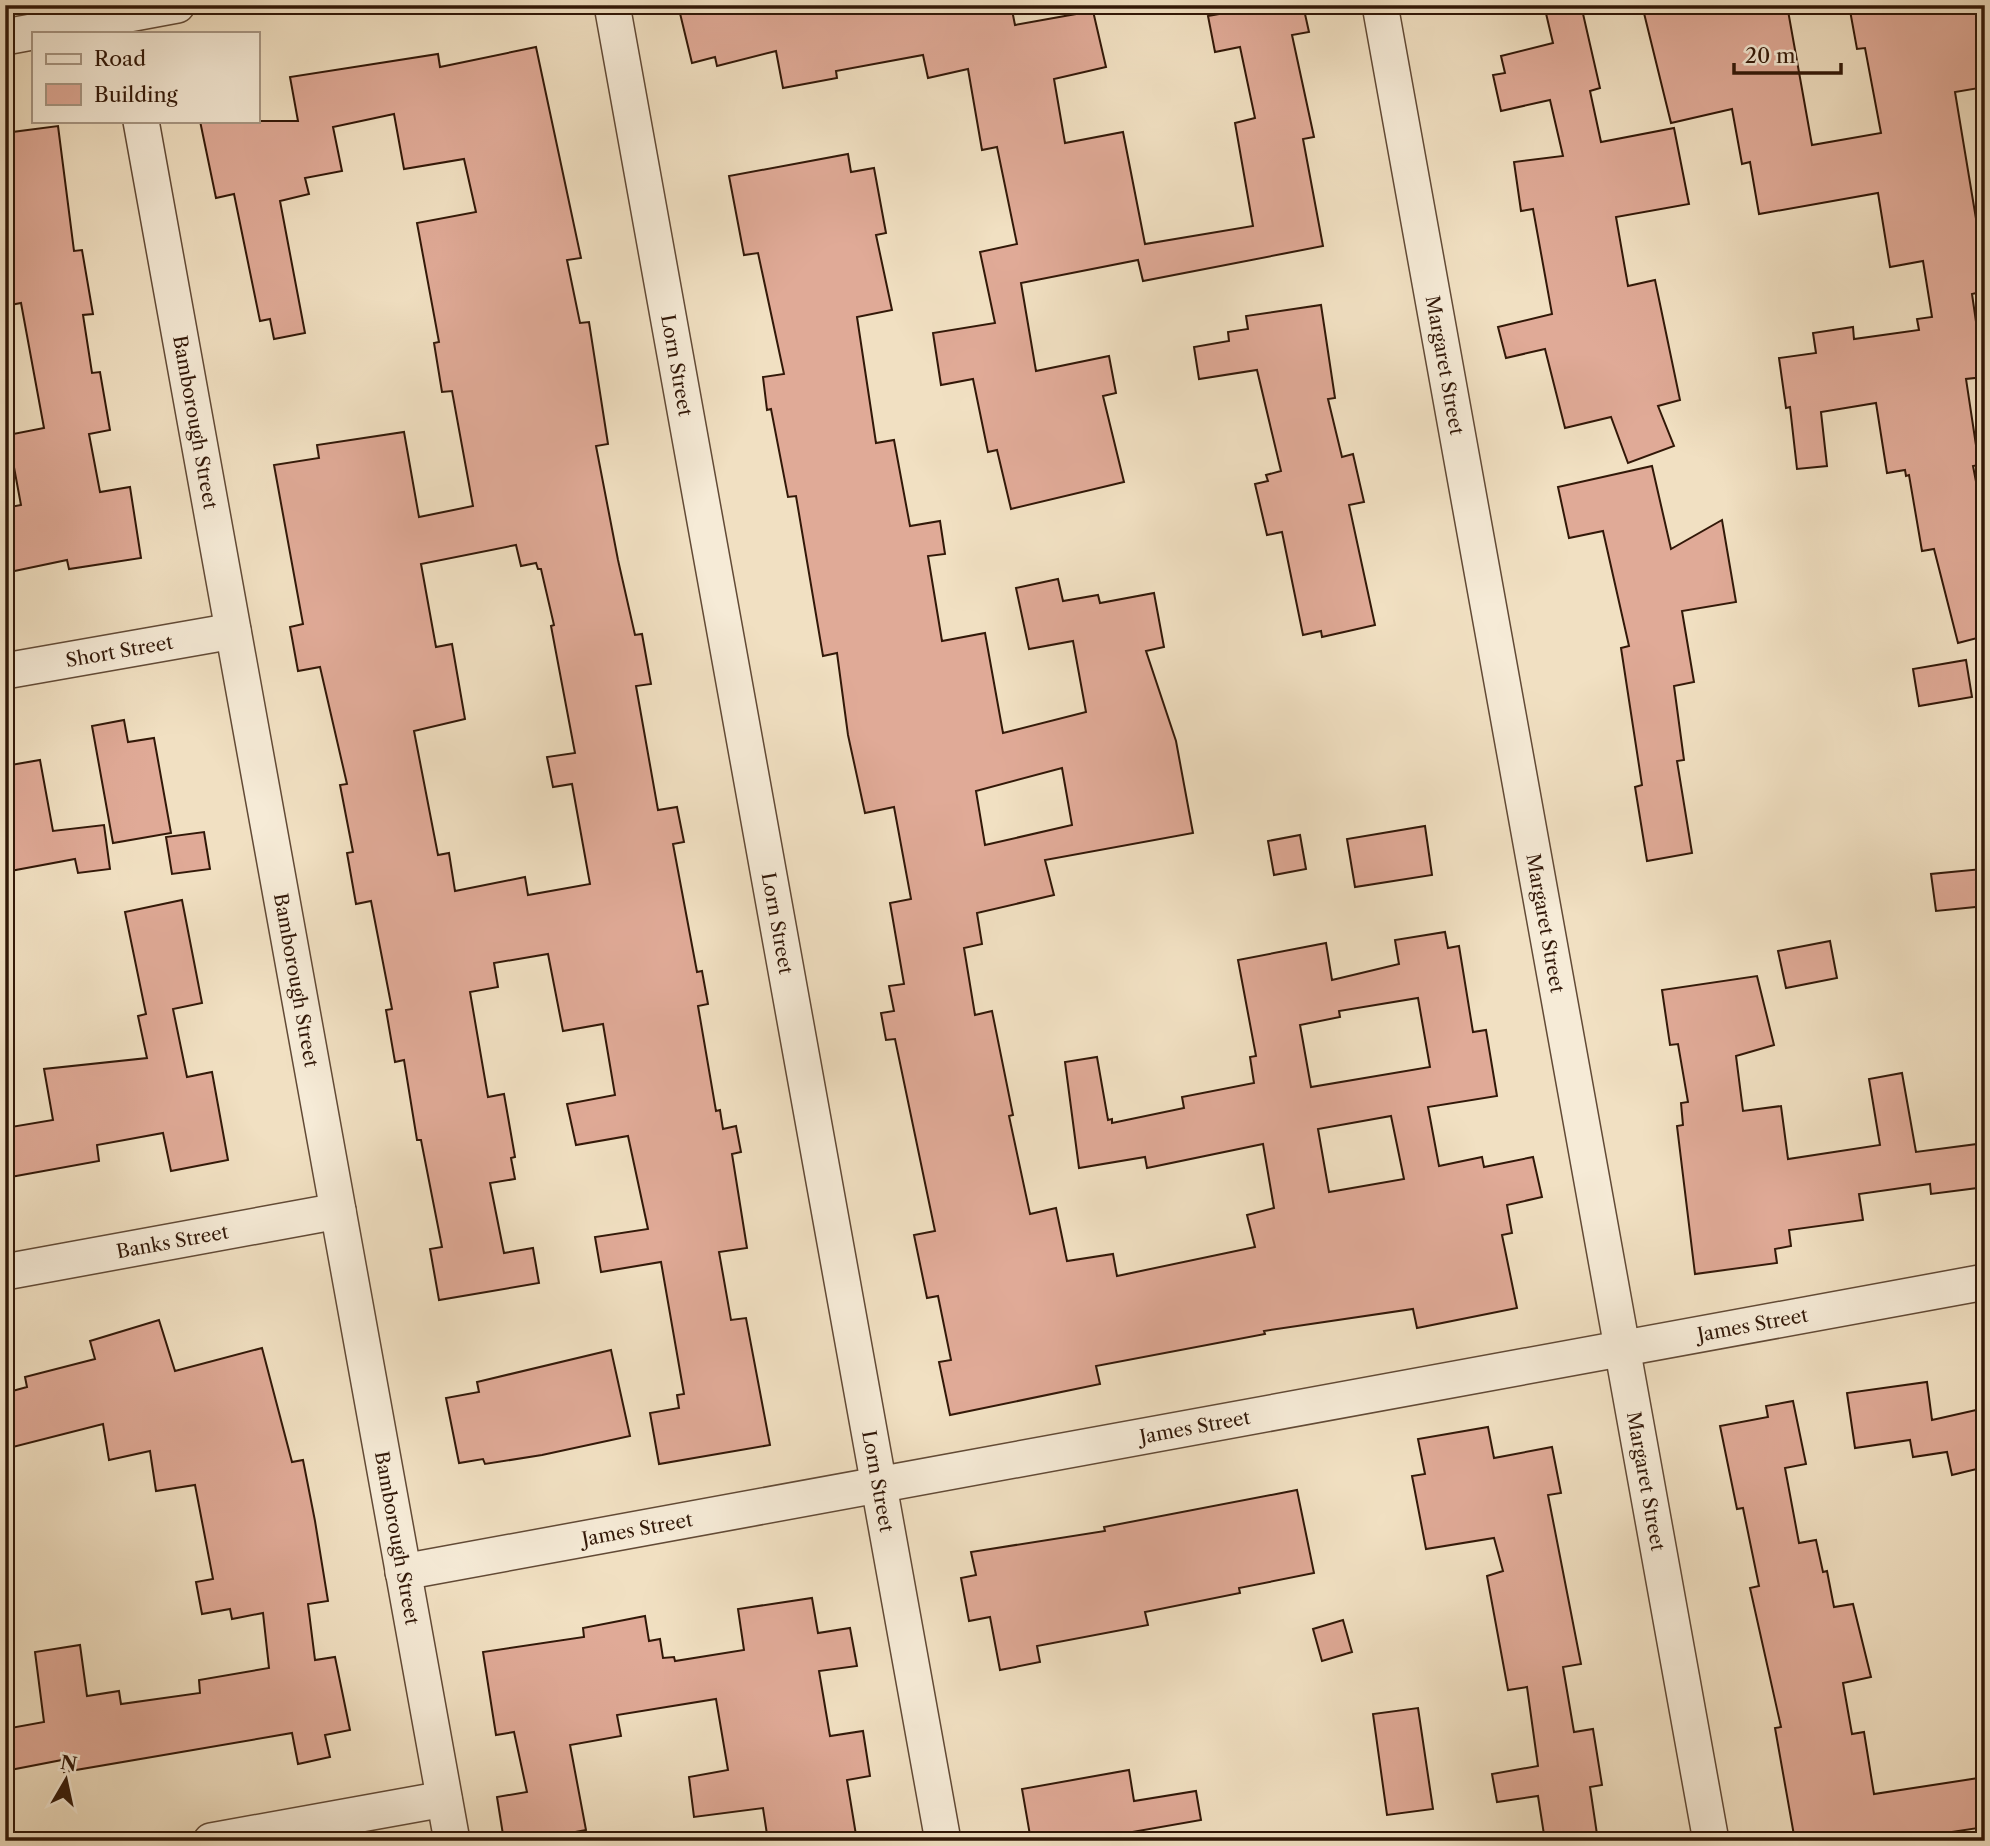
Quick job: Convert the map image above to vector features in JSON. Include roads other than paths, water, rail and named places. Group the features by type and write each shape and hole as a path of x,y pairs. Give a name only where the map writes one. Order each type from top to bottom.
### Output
{"street":[{"path":"50,32 123,24 177,5"},
{"name":"Lorn Street","path":"612,5 943,1841"},
{"name":"Margaret Street","path":"1380,5 1711,1841"},
{"path":"5,37 32,34"},
{"name":"Bamborough Street","path":"141,122 452,1841"},
{"name":"Short Street","path":"5,671 233,631"},
{"name":"Banks Street","path":"5,1272 338,1211"},
{"name":"James Street","path":"403,1572 1985,1282"},
{"path":"211,1841 444,1799"}]}
